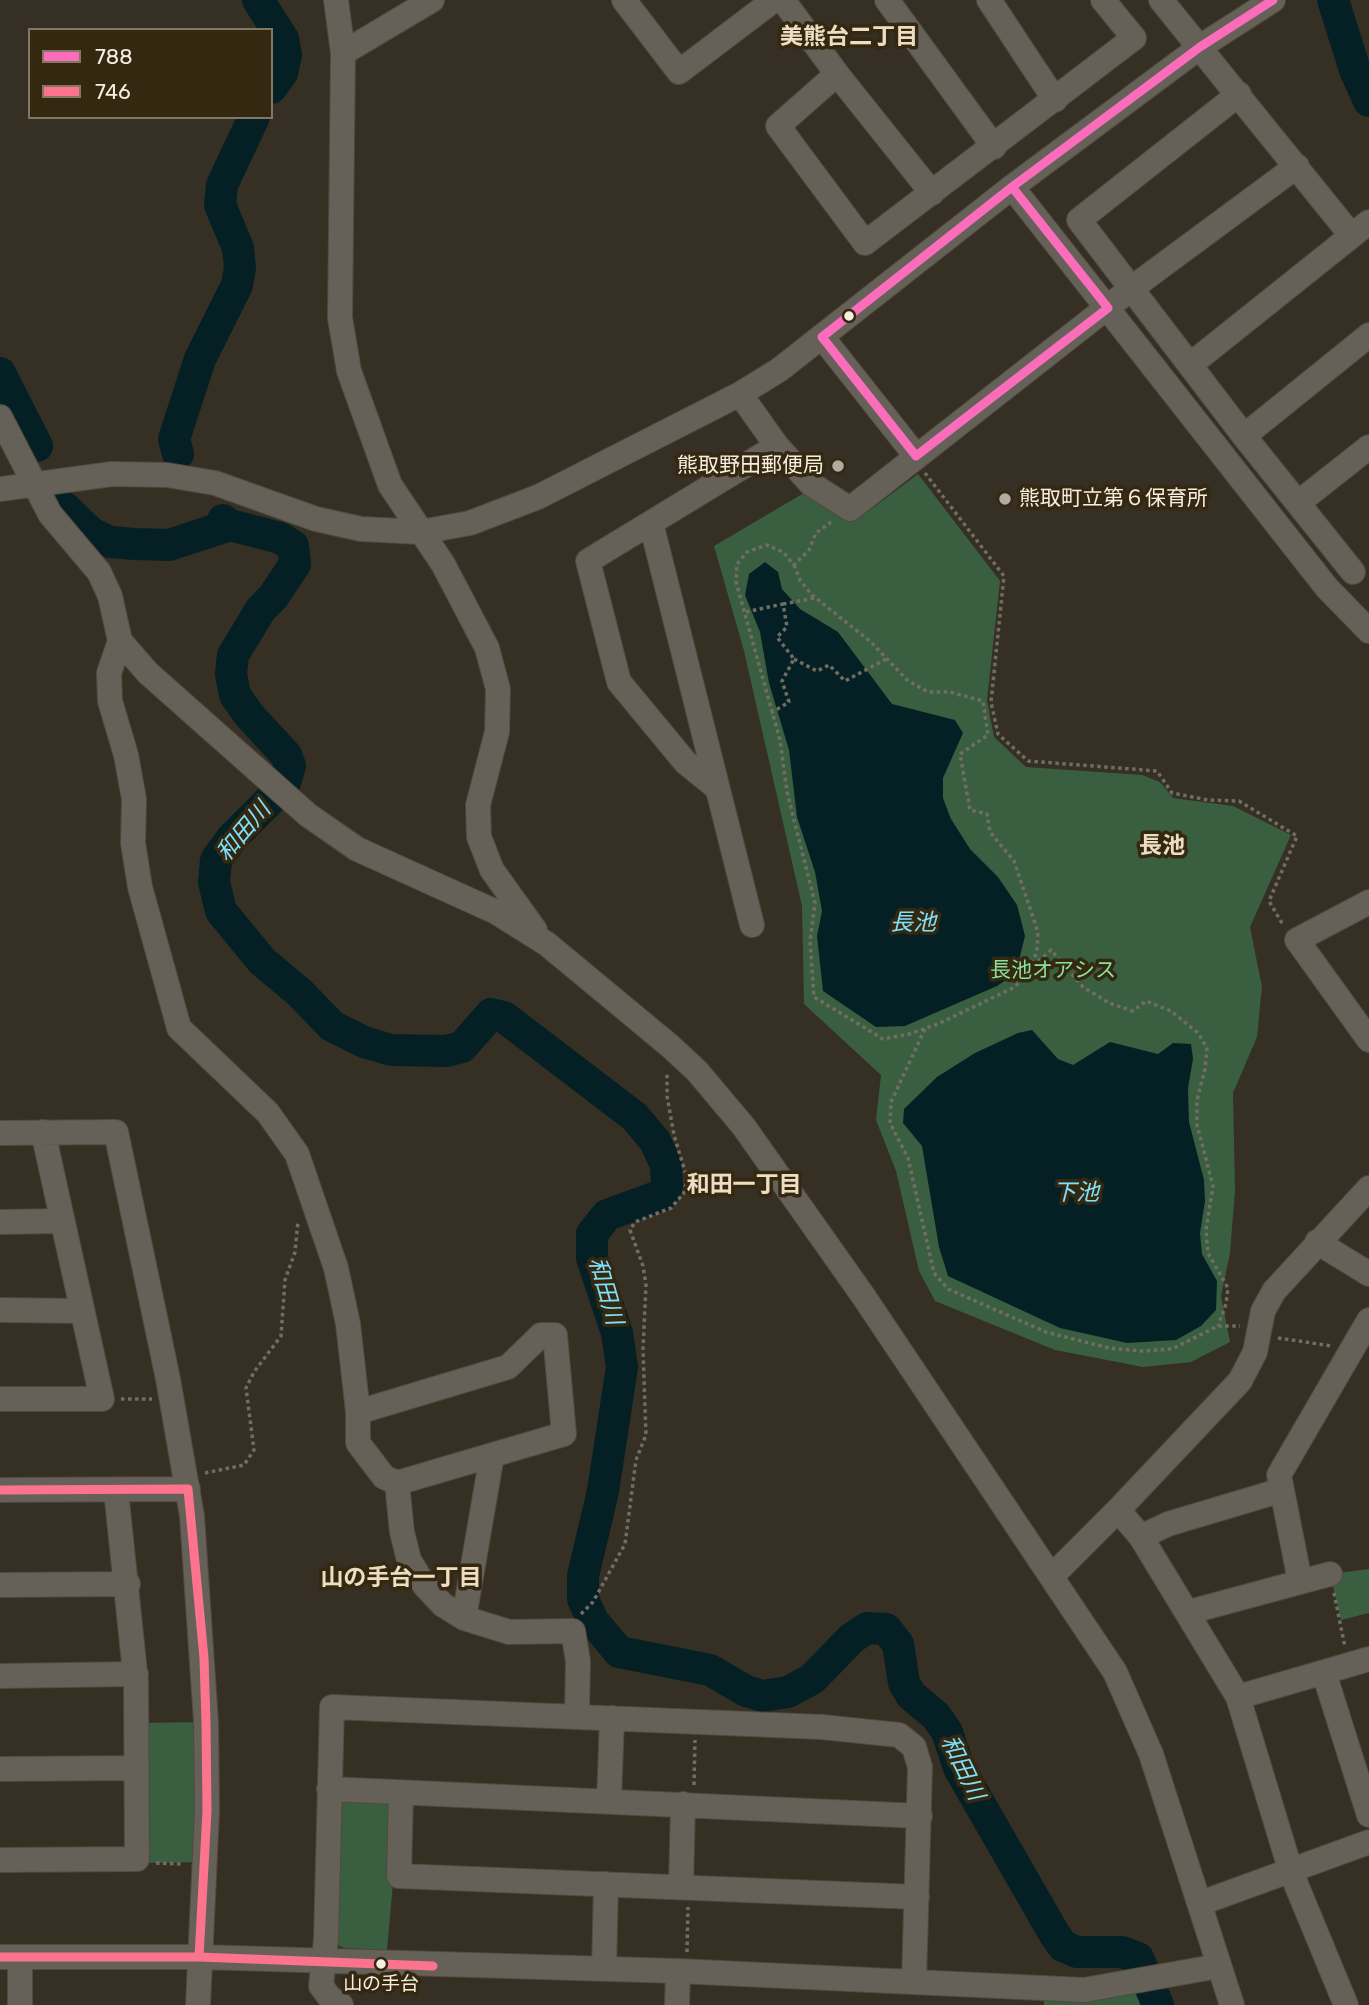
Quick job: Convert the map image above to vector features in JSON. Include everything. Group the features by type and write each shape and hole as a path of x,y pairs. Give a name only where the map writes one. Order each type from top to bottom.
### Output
{"street":[{"path":"336,0 343,53 340,318 347,358 390,485 471,613 487,648 498,689 497,732 478,805 480,836 492,870 547,944"},
{"path":"343,53 432,0"},
{"path":"624,0 679,72 774,0"},
{"path":"783,0 837,74 932,194"},
{"path":"989,0 1055,100"},
{"path":"837,74 778,126 865,243 1134,38 1103,0"},
{"path":"1161,0 1297,166 1360,229 1190,365"},
{"path":"0,489 112,474 167,475 215,483 316,519 361,529 421,532 470,523 538,497 740,394 822,337 1012,187 1200,47 1273,0"},
{"path":"898,4 993,147"},
{"path":"1239,94 1079,220 1298,503 1361,566 1327,588"},
{"path":"740,394 777,446 811,484 850,509 1132,288 1297,166"},
{"path":"1012,187 1327,588 1369,631"},
{"path":"1244,436 1369,335"},
{"path":"822,337 916,456"},
{"path":"0,417 32,484 50,514 99,572 110,596 120,641 148,673 308,815 357,849 496,912 547,944 697,1071 744,1127 1053,1574 1128,1696 1201,1903 1232,2005"},
{"path":"717,788 686,763 619,682 588,561 777,446"},
{"path":"1298,503 1369,447"},
{"path":"651,523 752,925"},
{"path":"120,641 109,673 110,701 126,755 134,799 133,843 140,887 179,1028 268,1113 297,1154 336,1268 348,1324 358,1412 358,1443 384,1477 397,1483 564,1434 555,1335 541,1335 508,1367 358,1412"},
{"path":"1369,902 1297,940 1369,1040"},
{"path":"0,1399 102,1399 43,1132"},
{"path":"0,1133 116,1132 187,1483 204,1658 207,1811 198,2005"},
{"path":"1053,1574 1118,1510 1240,1381 1255,1352 1263,1311 1274,1291 1369,1188"},
{"path":"0,1222 61,1221"},
{"path":"1317,1242 1369,1274"},
{"path":"0,1310 81,1311"},
{"path":"1300,1581 1279,1475 1369,1320"},
{"path":"464,1618 492,1455"},
{"path":"0,1490 116,1491 187,1483"},
{"path":"397,1483 402,1532 409,1560 425,1586 443,1605 464,1618 509,1632 573,1631 578,1661 577,1715"},
{"path":"1141,1537 1168,1524 1282,1490"},
{"path":"0,1860 138,1859 135,1674 128,1584 116,1491"},
{"path":"1118,1510 1141,1537 1189,1612 1238,1698 1292,1871 1346,2005"},
{"path":"1189,1612 1330,1574"},
{"path":"0,1585 128,1584"},
{"path":"1238,1698 1358,1662"},
{"path":"1324,1673 1369,1815"},
{"path":"0,1676 135,1674"},
{"path":"341,2005 330,1998 321,1986 332,1707 833,1727 899,1735 914,1747 920,1767 914,1982"},
{"path":"609,1801 612,1718"},
{"path":"0,1769 136,1768"},
{"path":"329,1789 920,1816"},
{"path":"401,1793 399,1876 917,1897"},
{"path":"685,1887 688,1804"},
{"path":"1201,1903 1369,1842"},
{"path":"604,1969 606,1884"},
{"path":"20,2005 10,1957 199,1957 682,1971 914,1982 1043,1996 1219,1966"},
{"path":"677,2005 682,1971"}],"path":[{"path":"916,456 922,470 1004,576 991,702 998,734 1028,761 1157,771 1172,793 1208,800 1239,802 1297,836 1269,901 1292,938 1297,940"},
{"path":"794,565 809,550 816,533 850,509"},
{"path":"1032,967 1038,932 1014,861 990,832 986,814 970,810 960,754 988,735 983,701 950,692 928,692 907,680 871,642 816,598 800,580 794,565 783,552 767,545 747,552 737,564 736,582 780,740 796,835 815,903 810,941 814,997 883,1039 925,1029 1015,987 1051,950 1083,987 1109,1003 1133,1011 1146,1001 1171,1011 1198,1033 1207,1048 1197,1100 1198,1125 1213,1186 1206,1230 1208,1252 1228,1288 1226,1304 1218,1326"},
{"path":"746,612 816,598"},
{"path":"783,604 787,626 778,637 794,659 817,671 829,665 845,681 886,659"},
{"path":"771,713 789,702 782,681 794,659"},
{"path":"925,1029 891,1102 890,1123 908,1158 934,1273 948,1289 1046,1332 1109,1348 1141,1351 1172,1349 1218,1326 1259,1330 1352,1349"},
{"path":"580,1614 593,1602 625,1544 636,1460 646,1435 643,1349 646,1286 643,1266 630,1230 635,1222 671,1209 684,1193 687,1178 674,1135 667,1096 670,1046"},
{"path":"187,1483 244,1465 254,1450 246,1388 254,1372 281,1336 285,1280 295,1252 300,1205 307,1189"},
{"path":"102,1399 171,1399"},
{"path":"1330,1574 1358,1662"},
{"path":"688,1804 695,1722"},
{"path":"138,1859 146,1863 187,1864"},
{"path":"682,1971 685,1887"}],"green space":[{"name":"長池オアシス","path":"918,474 1000,581 987,700 994,737 1026,767 1142,775 1160,782 1173,798 1233,806 1291,835 1250,927 1262,987 1257,1037 1233,1093 1235,1190 1230,1253 1221,1296 1230,1342 1191,1362 1143,1367 1055,1350 935,1301 919,1271 896,1171 876,1120 881,1075 804,1004 802,906 744,651 714,546 804,493 847,517 858,519"},
{"path":"1369,1569 1369,1613 1341,1620 1330,1574"},
{"path":"206,1722 205,1862 146,1863 137,1723"},
{"path":"329,1789 401,1793 387,1950 344,1948 326,1939"},
{"path":"1136,1982 1140,2005 1044,2005 1043,1988"}],"water":[{"name":"長池","path":"765,562 778,572 782,589 800,609 838,632 892,704 955,720 963,733 943,778 943,798 951,819 970,849 998,877 1017,905 1025,936 1016,973 997,986 905,1026 876,1027 823,991 817,936 822,911 815,872 797,817 789,750 769,683 760,632 745,595 749,574"},
{"name":"下池","path":"1032,1030 1058,1059 1073,1065 1110,1042 1158,1054 1173,1043 1191,1044 1193,1059 1188,1088 1189,1122 1204,1180 1205,1201 1200,1233 1202,1254 1217,1281 1216,1310 1201,1326 1176,1340 1127,1343 1060,1328 948,1276 939,1247 922,1146 903,1123 904,1109 937,1077 975,1053 1018,1033"}],"waterway":[{"name":"和田川","path":"258,0 283,39 286,55 282,73 273,85"},
{"path":"1333,0 1355,70 1369,101"},
{"name":"和田川","path":"178,454 174,439 200,359 237,285 240,268 238,248 220,205 222,185 253,119"},
{"path":"0,373 37,446"},
{"path":"65,508 91,533 110,542 169,545 230,525"},
{"name":"和田川","path":"223,520 230,525 280,538 293,546 295,564 273,597 261,609 233,655 231,674 235,695 249,715 286,755 290,766 284,786 232,838 216,860 214,882 221,911 262,961 300,993 332,1026 364,1042 391,1050 446,1051 462,1047 491,1014 504,1017 635,1117 655,1141 666,1165 667,1187 662,1195 607,1215 592,1234 592,1258 617,1333 622,1367 603,1491 583,1576 583,1599 593,1621 619,1652 710,1670 746,1691 763,1696 788,1692 812,1679 852,1638 867,1628 886,1629 898,1644 904,1683 911,1695 936,1716 947,1732 959,1768 1055,1935 1063,1946 1077,1952 1122,1952 1138,1958 1158,2005"}],"transit line":[{"name":"788","path":"822,337 1012,187 1200,47 1273,0"},
{"name":"788","path":"1012,187 1108,308"},
{"name":"788","path":"916,456 1108,308"},
{"name":"788","path":"822,337 916,456"},
{"name":"746","path":"0,1490 188,1489 204,1658 206,1722 207,1811 199,1957"},
{"name":"746","path":"0,1957 199,1957 433,1966"}],"place":[{"name":"熊取野田郵便局","path":"838,466"},
{"name":"熊取町立第６保育所","path":"1005,499"},
{"name":"山の手台","path":"381,1964"}],"district":[{"name":"美熊台二丁目","path":"849,37"},
{"name":"長池","path":"1162,846"},
{"name":"和田一丁目","path":"744,1185"},
{"name":"山の手台一丁目","path":"401,1578"}]}
